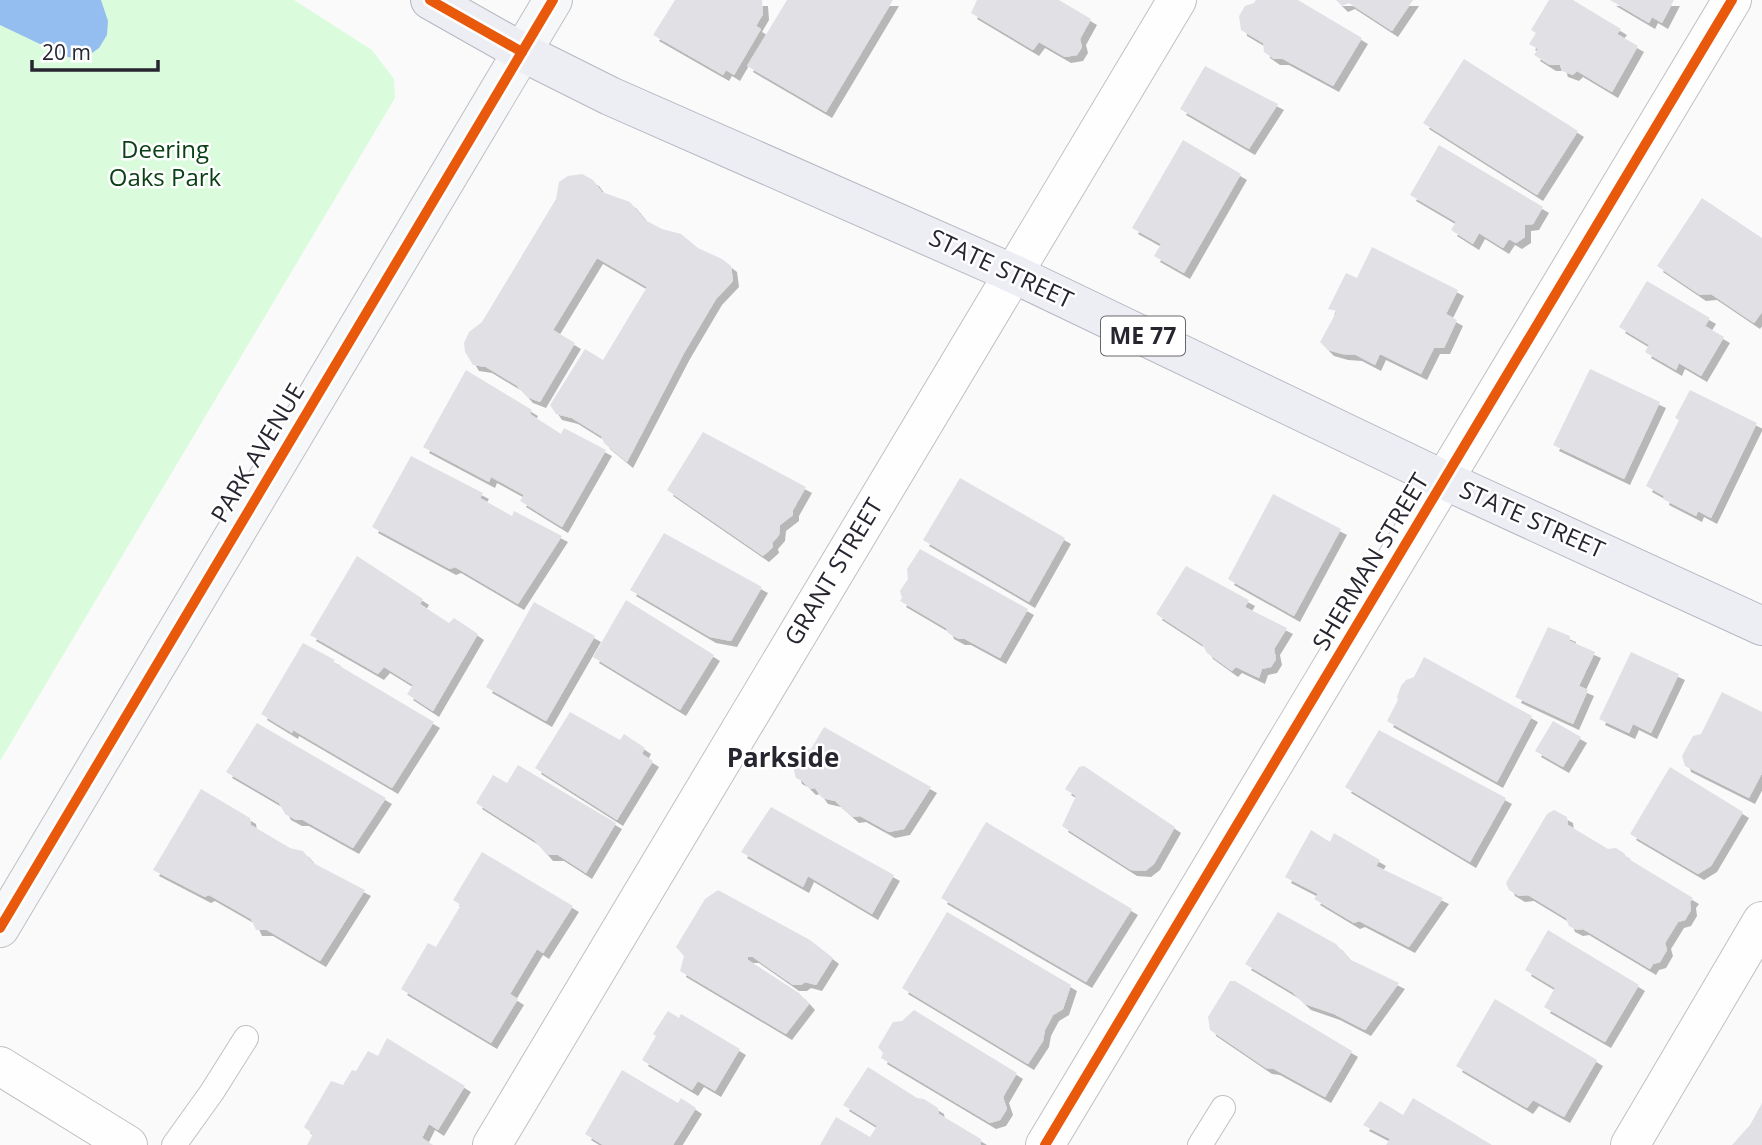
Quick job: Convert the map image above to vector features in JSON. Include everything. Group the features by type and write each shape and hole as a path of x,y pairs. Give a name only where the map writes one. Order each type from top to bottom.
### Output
{"main road":[{"name":"STATE STREET","path":"430,0 522,52 610,96 1014,274 1444,480 1762,626"},
{"name":"PARK AVENUE","path":"0,928 552,0"}],"street":[{"name":"GRANT STREET","path":"492,1145 1177,0"},
{"name":"SHERMAN STREET","path":"1050,1143 1732,0"},
{"path":"1630,1145 1762,921"},
{"path":"0,1066 128,1145"}],"lane":[{"path":"174,1145 246,1038"},
{"path":"1200,1145 1223,1108"}],"green space":[{"name":"Deering Oaks Park","path":"0,0 294,0 372,50 394,79 395,98 0,761"}],"water":[{"path":"0,0 101,0 108,21 107,35 99,48 88,56 65,56 0,25"}],"building":[{"path":"675,0 762,0 763,14 756,26 761,29 734,75 726,70 723,75 653,35"},
{"path":"787,0 893,0 826,112 747,66"},
{"path":"977,0 1059,0 1091,19 1080,39 1082,47 1077,55 1065,57 1039,42 1033,50 971,13"},
{"path":"1256,0 1298,0 1362,38 1333,86 1283,59 1274,59 1264,52 1263,43 1241,30 1239,16 1245,6"},
{"path":"1336,0 1413,0 1392,31 1349,3 1342,6"},
{"path":"1549,0 1573,0 1621,29 1617,34 1638,46 1612,92 1577,71 1573,75 1562,71 1560,65 1550,65 1534,55 1538,49 1529,44 1536,33 1531,30"},
{"path":"1610,0 1674,0 1662,23 1652,17 1649,23"},
{"path":"1464,59 1578,131 1537,195 1423,123"},
{"path":"1205,66 1278,104 1249,149 1180,109"},
{"path":"1183,140 1241,174 1184,273 1154,256 1161,244 1132,228"},
{"path":"1439,145 1543,207 1533,224 1525,225 1525,237 1516,243 1509,239 1503,248 1479,233 1473,244 1451,230 1456,222 1410,195"},
{"path":"582,174 593,180 602,192 630,202 645,220 662,229 681,234 698,248 731,266 733,281 716,299 684,353 627,462 604,443 601,436 572,418 556,414 550,405 585,349 603,360 647,287 597,258 553,330 575,343 540,402 527,397 516,385 486,367 473,365 465,352 464,343 469,332 482,322 556,199 559,182 568,176"},
{"path":"1702,198 1762,238 1762,312 1754,323 1711,294 1700,295 1657,266"},
{"path":"1372,247 1458,290 1446,314 1457,320 1444,348 1434,348 1421,374 1380,354 1375,365 1356,355 1328,350 1320,342 1337,311 1328,309 1346,273 1357,278"},
{"path":"1647,281 1710,318 1705,326 1724,337 1701,376 1679,363 1676,370 1645,352 1649,345 1619,327"},
{"path":"1590,369 1660,402 1624,479 1553,445"},
{"path":"466,370 532,410 530,414 561,434 564,428 606,450 562,527 520,501 524,495 491,477 489,482 423,447"},
{"path":"1690,390 1757,423 1711,518 1698,511 1696,516 1663,499 1664,496 1646,486 1679,420 1675,418"},
{"path":"703,432 806,487 793,510 793,515 780,525 779,535 772,543 773,547 763,556 667,490"},
{"path":"411,456 483,493 480,498 512,516 514,511 562,536 518,604 455,567 450,569 372,527"},
{"path":"960,478 1065,538 1029,602 923,540"},
{"path":"1273,494 1341,529 1294,616 1228,579"},
{"path":"664,533 762,587 731,641 710,637 630,590"},
{"path":"920,549 1028,609 1000,658 948,633 946,628 900,601 900,591 908,579 907,569"},
{"path":"357,556 423,599 420,604 449,623 454,618 478,634 433,711 407,694 413,685 384,667 378,674 310,635"},
{"path":"1186,566 1249,600 1245,607 1287,628 1274,649 1276,659 1271,667 1262,669 1259,678 1236,667 1232,671 1207,653 1202,644 1156,614"},
{"path":"626,600 714,655 680,710 593,657"},
{"path":"534,602 595,636 546,721 486,687"},
{"path":"1548,627 1570,636 1570,641 1595,652 1579,686 1588,690 1573,724 1515,697"},
{"path":"303,643 434,722 392,788 261,714"},
{"path":"1631,652 1679,674 1651,733 1633,724 1629,733 1599,719"},
{"path":"1424,657 1532,716 1497,782 1387,721 1398,700 1401,686 1414,677"},
{"path":"1722,692 1762,712 1762,773 1749,798 1685,766 1682,756 1693,736 1701,734"},
{"path":"570,712 620,740 624,734 645,748 642,754 653,761 617,820 535,768"},
{"path":"1553,721 1581,737 1563,767 1535,751"},
{"path":"257,723 386,798 353,848 303,820 296,820 285,814 279,803 226,772"},
{"path":"824,727 931,787 904,829 889,832 860,816 853,817 835,801 822,798 815,788 810,789 796,778 795,763 802,752 811,749"},
{"path":"1379,730 1506,798 1470,862 1345,787"},
{"path":"518,765 616,823 586,873 558,855 547,855 534,840 476,803 493,775 507,783"},
{"path":"1084,766 1175,827 1154,864 1145,871 1131,870 1062,826 1076,796 1065,789 1079,767"},
{"path":"1670,767 1743,812 1711,866 1698,874 1630,834"},
{"path":"201,789 250,818 251,825 290,848 303,851 313,863 365,890 320,961 267,930 256,930 251,919 209,895 205,897 153,870"},
{"path":"771,807 894,875 872,914 808,876 803,887 741,852"},
{"path":"1554,810 1567,817 1568,825 1608,849 1616,848 1627,858 1693,898 1690,902 1691,910 1685,920 1678,922 1665,943 1667,950 1660,962 1653,964 1650,969 1583,929 1577,930 1569,926 1566,918 1528,895 1519,896 1509,890 1506,883 1547,814"},
{"path":"986,822 1132,909 1086,982 941,898"},
{"path":"1311,830 1330,842 1334,833 1380,860 1376,866 1443,898 1409,947 1359,921 1354,923 1314,899 1318,894 1285,877"},
{"path":"482,852 573,906 543,953 537,949 510,994 518,999 491,1043 401,989 428,943 436,947 461,905 453,900"},
{"path":"718,890 810,940 833,958 816,985 805,982 793,985 753,957 748,957 748,960 799,993 809,1004 786,1034 680,971 684,956 676,947 705,899"},
{"path":"947,912 1071,985 1063,1009 1053,1015 1043,1041 1028,1064 902,988"},
{"path":"1278,912 1336,944 1349,959 1399,983 1365,1030 1334,1014 1305,1004 1292,992 1245,964"},
{"path":"1548,930 1639,985 1605,1042 1544,1007 1555,988 1525,970"},
{"path":"1230,981 1235,981 1352,1051 1325,1097 1274,1069 1266,1068 1210,1030 1208,1017"},
{"path":"1495,999 1597,1060 1564,1117 1533,1100 1527,1108 1456,1066"},
{"path":"914,1010 1017,1073 1003,1097 1007,1109 1000,1120 990,1123 881,1058 883,1053 878,1047 893,1022 902,1021"},
{"path":"668,1011 679,1018 681,1014 740,1049 715,1091 698,1081 692,1090 642,1060 656,1036 653,1034"},
{"path":"387,1038 465,1086 438,1130 429,1124 422,1138 433,1145 307,1145 313,1134 304,1127 331,1081 343,1085 352,1070 356,1071 368,1051 378,1056"},
{"path":"868,1067 938,1108 939,1114 981,1139 981,1145 820,1145 836,1117 870,1137 877,1126 843,1105"},
{"path":"622,1070 678,1103 681,1098 696,1108 673,1145 603,1145 585,1134"},
{"path":"1413,1098 1492,1145 1386,1145 1390,1139 1363,1125 1380,1101 1403,1115"},
{"path":"1762,1103 1762,1145 1732,1145 1750,1125"}],"cycle path":[{"path":"430,0 522,52"},
{"path":"0,928 553,0"},
{"path":"1045,1145 1732,0"}],"district":[{"name":"Parkside","path":"783,758"}]}
